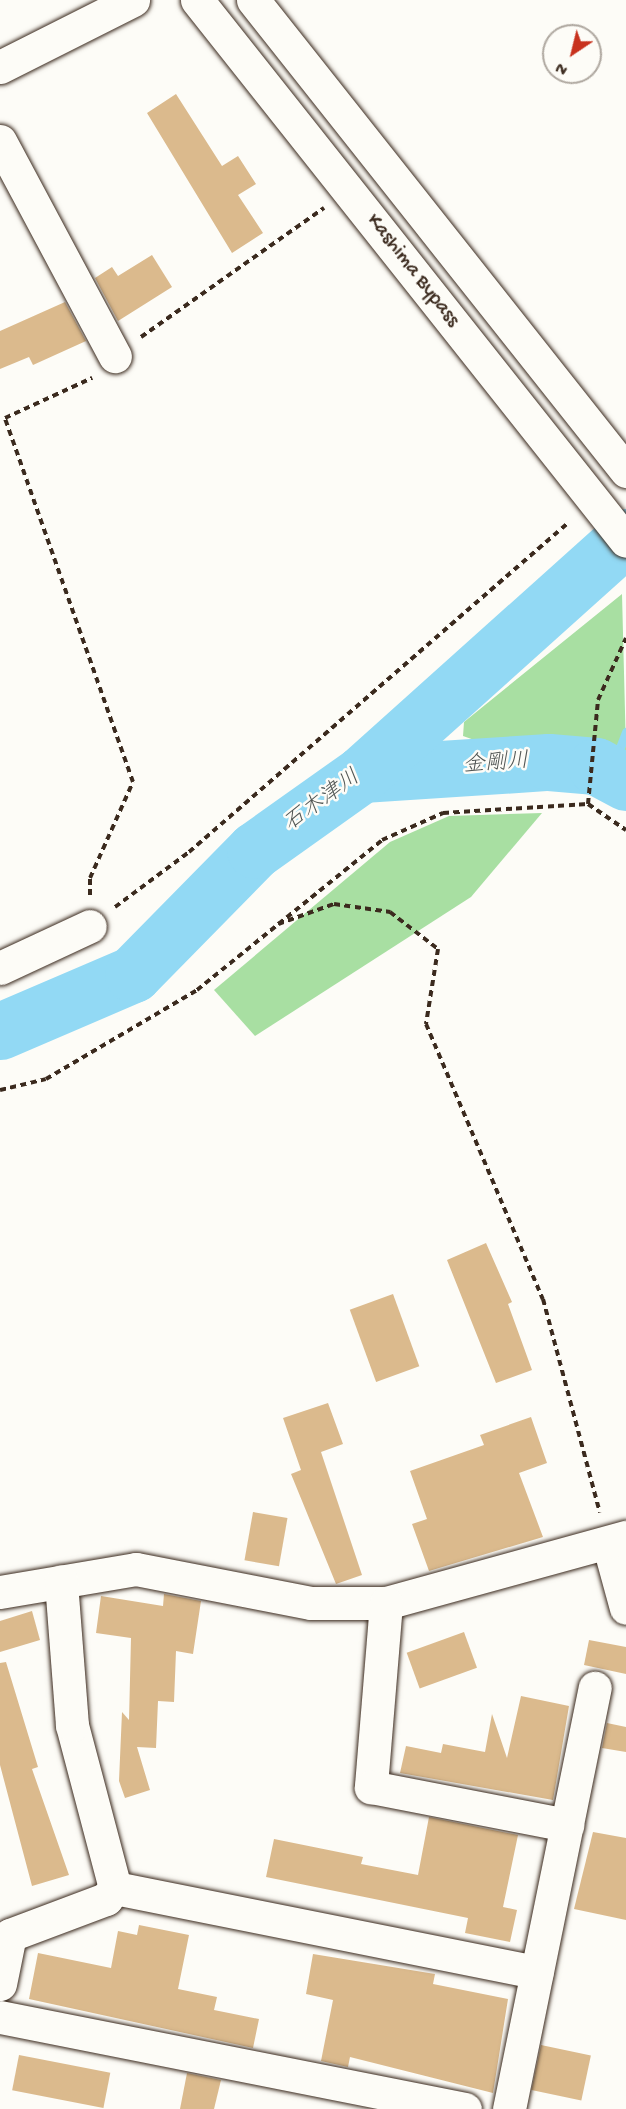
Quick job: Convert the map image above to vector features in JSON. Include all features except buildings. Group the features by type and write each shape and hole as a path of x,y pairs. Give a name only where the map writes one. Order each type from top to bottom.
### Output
{"main road":[{"path":"0,67 133,0"},
{"name":"Kashima Bypass","path":"197,0 626,542"},
{"name":"Kashima Bypass","path":"253,0 626,471"},
{"path":"0,141 115,356"},
{"path":"0,968 90,926"},
{"path":"0,1592 136,1569 311,1603 386,1604 618,1541 626,1608"},
{"path":"61,1581 72,1725 115,1888"},
{"path":"386,1604 371,1786 567,1825"},
{"path":"509,2109 595,1688"},
{"path":"115,1888 537,1972"},
{"path":"0,1984 10,1935 106,1899 115,1888"},
{"path":"0,2017 465,2109"}],"path":[{"path":"90,926 90,878 134,782 5,418 99,375 115,356 290,228 350,193"},
{"path":"90,926 189,852 593,498"},
{"path":"588,804 598,700 626,638"},
{"path":"0,1090 46,1079 197,990 382,840 443,813 588,804 626,830"},
{"path":"278,924 334,904 390,912 438,949 426,1024 543,1299 618,1541"}],"green space":[{"path":"622,594 626,751 618,746 480,742 463,736 464,722"},
{"path":"542,813 471,897 255,1036 214,990 390,842 449,816"}],"waterway":[{"name":"石木津川","path":"0,1031 133,974 255,850 362,774 626,537"},
{"path":"611,771 626,732"},
{"name":"金剛川","path":"362,774 549,762 596,766 626,782"}]}
